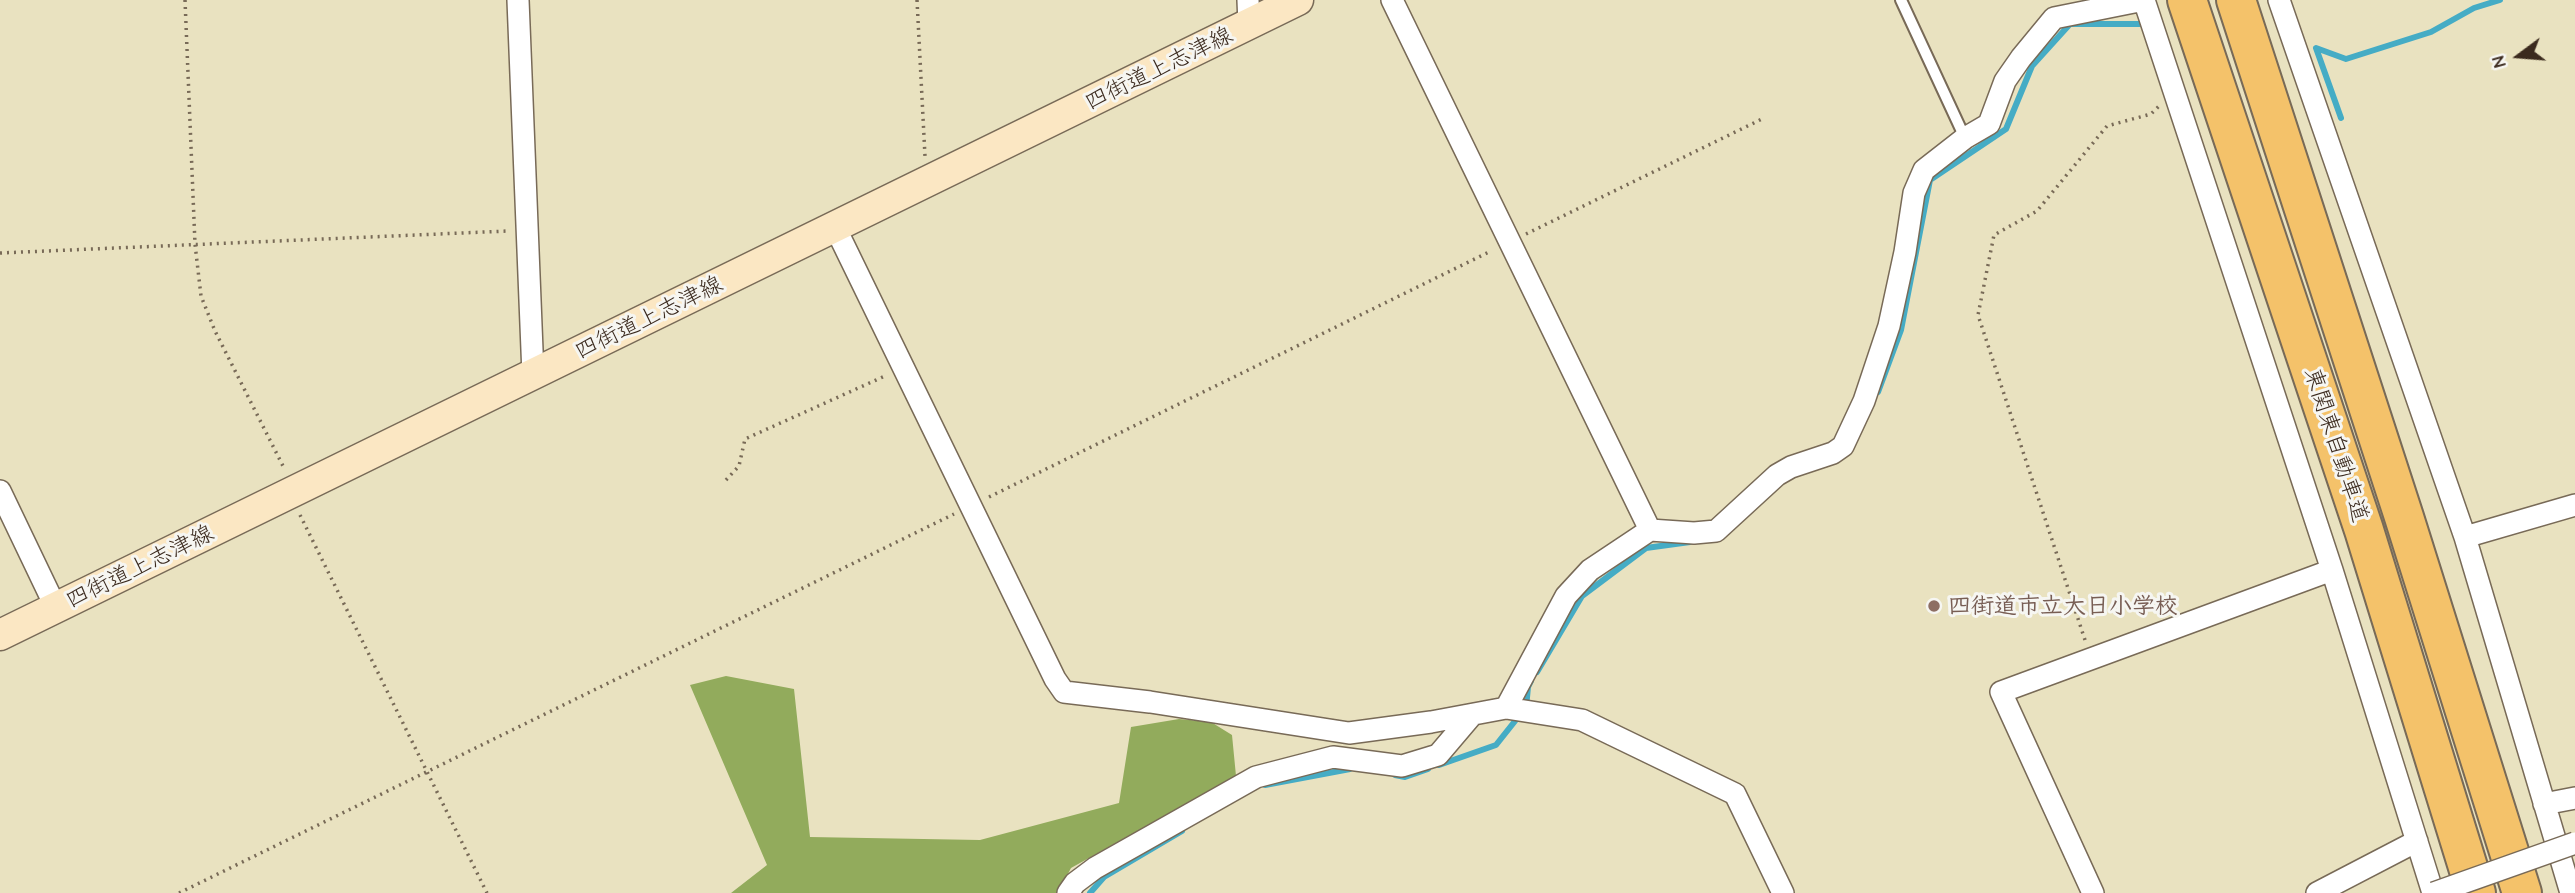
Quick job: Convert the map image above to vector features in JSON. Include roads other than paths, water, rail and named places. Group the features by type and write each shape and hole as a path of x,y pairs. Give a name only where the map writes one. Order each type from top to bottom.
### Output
{"highway":[{"name":"東関東自動車道","path":"2187,0 2364,530 2476,893"},
{"name":"東関東自動車道","path":"2236,0 2400,503 2522,893"}],"main road":[{"name":"四街道上志津線","path":"0,635 927,182 1249,12 1298,0"}],"street":[{"path":"518,0 533,375"},
{"path":"1392,0 1650,530"},
{"path":"1510,708 1566,596 1590,570 1650,530 1694,533 1716,531 1777,475 1791,467 1833,453 1843,446 1864,401 1889,326 1914,193 1924,170 1965,138 1989,124 2005,81 2054,18 2144,0 2332,570 2434,893 2575,843"},
{"path":"2279,0 2465,537 2572,889"},
{"path":"835,227 1064,692 1150,702 1349,733 1510,708 1582,720 1735,794 1783,893"},
{"path":"0,491 56,608"},
{"path":"2465,537 2575,505"},
{"path":"2093,893 2001,692 2332,570"},
{"path":"1068,893 1075,883 1095,868 1256,777 1333,757 1402,766 1438,755 1472,715"},
{"path":"2544,804 2575,798"},
{"path":"2318,893 2417,841"}],"lane":[{"path":"1901,0 1965,138"}],"waterway":[{"path":"2341,118 2316,48 2346,59 2431,32 2474,8 2500,0"},
{"path":"1878,392 1901,330 1930,180 2006,129 2032,66 2070,24 2140,24"},
{"path":"1537,672 1582,596 1646,548 1690,542"},
{"path":"1526,708 1531,681"},
{"path":"1439,765 1496,745 1519,716"},
{"path":"1265,785 1350,769"},
{"path":"1395,775 1405,777 1428,769"},
{"path":"1090,893 1104,877 1182,831"}],"place":[{"name":"四街道市立大日小学校","path":"1934,606"}]}
